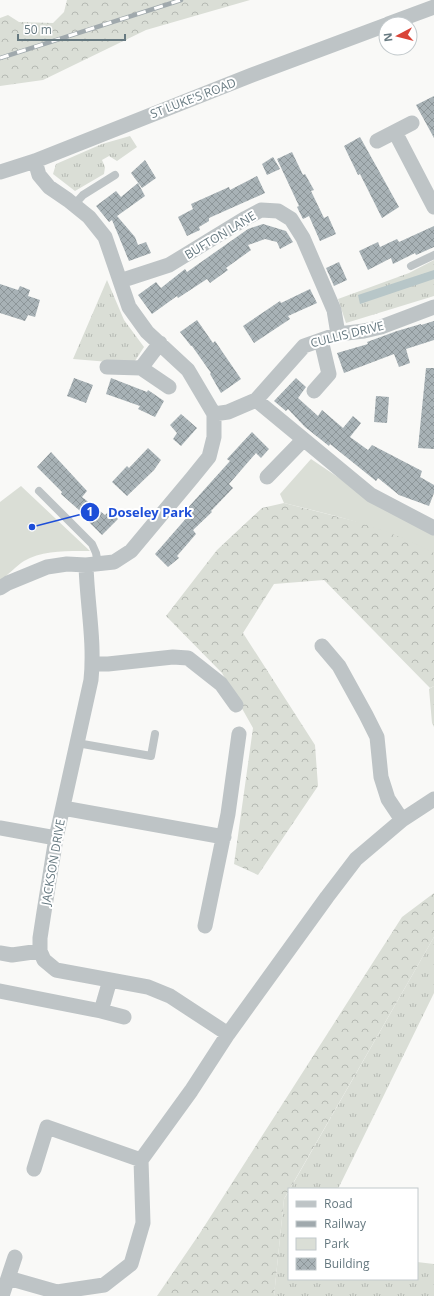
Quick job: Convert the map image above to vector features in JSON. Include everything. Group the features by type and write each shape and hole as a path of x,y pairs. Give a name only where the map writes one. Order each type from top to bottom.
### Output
{"street":[{"name":"ST LUKE'S ROAD","path":"409,16 434,7"},
{"name":"ST LUKE'S ROAD","path":"0,172 34,161 378,27"},
{"path":"377,141 412,123"},
{"path":"395,132 434,207"},
{"path":"0,588 8,583 47,567 67,564 92,565 114,562 131,551 209,457 214,437 214,414 188,370 147,332 129,308 105,237 89,217 49,187 39,175 34,161"},
{"name":"BUFTON LANE","path":"120,281 169,266 246,218 262,210 278,211 291,219 303,238 334,310 338,334"},
{"name":"CULLIS DRIVE","path":"214,414 228,412 256,400 304,346 338,334 364,332 434,307"},
{"path":"314,391 329,374 321,340"},
{"path":"141,368 160,343"},
{"path":"107,367 141,368 169,387"},
{"path":"256,400 371,495 434,527"},
{"path":"267,477 303,440"},
{"name":"JACKSON DRIVE","path":"40,951 43,918 56,838 91,680 93,664 92,565"},
{"path":"322,646 339,666 377,737 382,777 388,799 402,820"},
{"path":"93,664 108,664 173,657 188,658 221,684 236,705"},
{"path":"205,926 224,837 240,734"},
{"path":"8,1278 57,1292 104,1285 131,1264 143,1223 141,1160 191,1091 228,1034 326,897 356,859 402,820 434,799"},
{"path":"63,808 224,837"},
{"path":"0,828 56,838"},
{"path":"0,953 12,955 40,951 44,960 56,970 148,987 170,996 228,1034"},
{"path":"101,1012 110,980"},
{"path":"0,991 124,1018"},
{"path":"34,1169 47,1127 141,1160"},
{"path":"2,1296 15,1258"}],"lane":[{"path":"74,205 83,195 115,175"},
{"path":"411,266 434,255"},
{"path":"39,490 92,544 96,553 92,565"},
{"path":"77,743 151,756 155,734"}],"green space":[{"path":"67,0 250,0 146,30 43,80 0,86 0,18 8,15 19,22 53,23 64,12"},
{"path":"130,136 137,147 117,161 109,156 102,160 105,167 104,174 75,191 53,174 56,164 102,144"},
{"path":"434,260 434,296 346,323 338,299 409,273"},
{"path":"107,280 124,320 144,347 133,364 73,359"},
{"path":"311,459 391,513 434,534 434,553 379,529 284,503 280,494"},
{"path":"21,486 90,551 56,552 31,557 18,565 0,581 0,502"},
{"path":"284,503 390,530 434,550 434,686 430,688 324,580 274,584 243,633 315,745 318,786 258,875 234,864 253,728 222,673 166,616 217,550 262,508"},
{"path":"434,686 434,727 432,723 429,689"},
{"path":"434,893 434,937 290,1188 288,1188 288,1192 284,1199 274,1296 157,1296 200,1233 402,917"},
{"path":"434,937 434,993 338,1188 291,1188"},
{"path":"288,1193 288,1280 418,1280 418,1262 434,1264 434,1296 274,1296 284,1199"}],"shaded area":[{"path":"434,270 434,279 360,304 358,295"}],"building":[{"path":"434,96 434,138 416,105"},
{"path":"360,137 399,207 382,218 344,146"},
{"path":"292,152 303,175 305,174 314,190 311,191 324,218 328,216 336,234 320,241 309,216 303,219 297,207 299,206 277,159"},
{"path":"273,157 280,169 267,175 262,164"},
{"path":"145,160 156,178 142,188 131,173"},
{"path":"257,176 265,193 209,218 209,221 199,227 200,230 187,236 178,217 193,209 191,204 229,187 230,190"},
{"path":"138,183 145,196 117,216 135,237 138,245 146,242 151,253 129,261 112,220 109,222 96,206 116,191 121,197"},
{"path":"263,224 286,231 293,242 280,249 277,242 265,239 248,245 251,250 226,268 228,270 210,283 207,279 178,298 177,296 152,314 138,295 156,282 161,288 185,269 187,272 248,229"},
{"path":"434,226 434,247 416,255 415,253 393,264 391,258 368,270 359,251 378,242 380,247 397,239 399,242"},
{"path":"339,262 347,280 334,286 326,268"},
{"path":"0,284 18,290 20,286 30,290 28,296 40,300 35,317 28,315 25,321 0,313"},
{"path":"310,289 317,303 288,316 290,319 254,343 243,326 280,301 281,303"},
{"path":"197,320 213,343 215,341 241,379 221,393 210,374 211,373 180,332"},
{"path":"434,321 434,340 406,349 410,363 399,367 394,354 344,373 337,353 368,344 367,342 397,331"},
{"path":"426,368 434,368 434,449 418,448"},
{"path":"74,378 93,385 86,403 67,396"},
{"path":"111,378 147,392 148,390 164,401 155,417 138,409 140,406 106,394"},
{"path":"296,378 306,387 298,398 318,416 322,410 343,428 353,416 361,423 350,437 368,450 372,445 422,471 420,477 434,485 434,493 429,506 399,495 378,478 376,481 330,444 329,446 305,427 288,409 286,411 274,401"},
{"path":"376,396 389,397 387,423 374,422"},
{"path":"181,414 197,428 181,446 173,439 177,433 170,425"},
{"path":"252,432 269,449 261,458 256,453 229,484 233,488 211,511 212,512 193,530 196,534 177,556 179,558 168,567 155,554 189,515 185,511 230,461 227,459"},
{"path":"148,448 161,460 154,470 127,496 112,482 127,466 129,468"},
{"path":"51,452 87,491 82,497 105,515 110,510 118,519 102,535 87,520 88,518 61,494 62,492 37,467"}],"railway":[{"path":"0,58 181,0"}],"place":[{"name":"Doseley Park","path":"32,527"}]}
